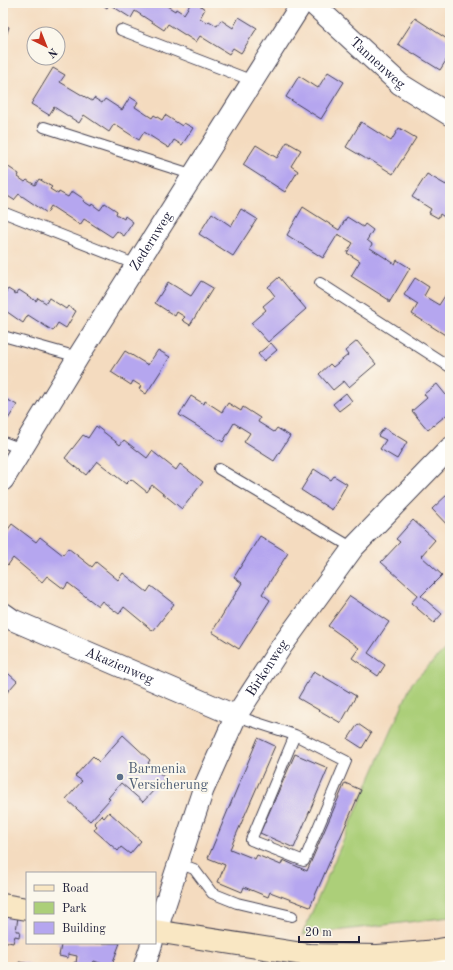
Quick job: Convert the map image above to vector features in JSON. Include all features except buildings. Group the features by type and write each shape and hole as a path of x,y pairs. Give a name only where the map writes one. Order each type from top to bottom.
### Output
{"main road":[{"path":"3,905 26,909"},
{"path":"156,935 309,955 378,956 426,952 450,948"}],"street":[{"name":"Zedernweg","path":"3,480 12,446 78,357 302,3"},
{"name":"Tannenweg","path":"312,3 400,84 450,115"},
{"name":"Birkenweg","path":"156,932 202,790 236,716 281,648 353,548 450,448"},
{"name":"Akazienweg","path":"3,614 13,620 236,716"},
{"name":"Birkenweg","path":"144,967 152,944"},
{"path":"426,952 450,967"}],"lane":[{"path":"121,30 252,81"},
{"path":"44,127 194,175"},
{"path":"5,213 137,265"},
{"path":"320,284 450,367"},
{"path":"3,336 78,357"},
{"path":"219,469 353,548"},
{"path":"236,716 295,735 346,761 304,861 251,840 295,735"},
{"path":"178,863 194,869 212,893 237,903 292,916"}],"green space":[{"path":"450,644 450,917 302,935 412,683"}],"place":[{"name":"Barmenia Versicherung","path":"120,777"}]}
